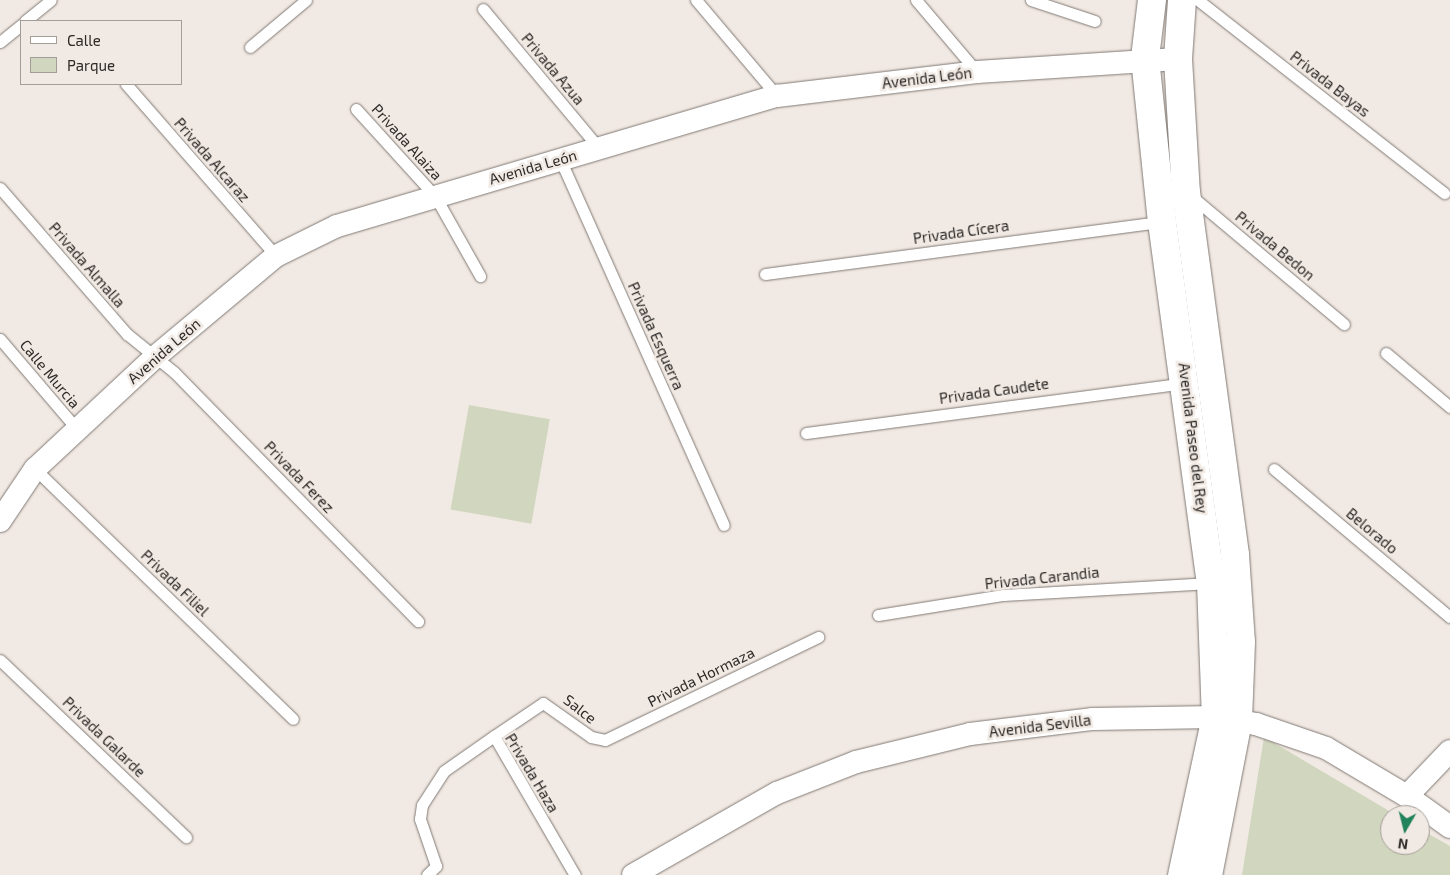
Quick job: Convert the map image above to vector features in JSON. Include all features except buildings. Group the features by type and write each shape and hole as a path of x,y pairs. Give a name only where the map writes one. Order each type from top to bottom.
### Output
{"street":[{"name":"Avenida Paseo del Rey","path":"1152,0 1145,58 1162,222 1186,382 1227,719 1182,875"},
{"name":"Avenida Paseo del Rey","path":"1182,0 1178,59 1186,192 1235,555 1241,642 1227,719 1208,875"},
{"name":"Avenida León","path":"0,521 35,469 155,357 276,256 337,226 777,96 977,72 1145,58 1178,59"},
{"name":"Avenida Sevilla","path":"633,875 778,793 856,762 970,734 1093,719 1227,719 1326,748 1407,796 1450,827"},
{"path":"1407,796 1450,751"}],"lane":[{"path":"26,20 51,0"},
{"path":"250,46 306,0"},
{"path":"696,0 777,96"},
{"path":"916,0 977,72"},
{"path":"1031,0 1095,21"},
{"name":"Privada Bayas","path":"1198,0 1444,193"},
{"name":"Privada Azua","path":"483,8 600,148"},
{"path":"0,42 20,25"},
{"name":"Privada Alcaraz","path":"127,85 276,256"},
{"name":"Privada Alaiza","path":"356,109 435,196 480,276"},
{"name":"Privada Esquerra","path":"560,159 724,525"},
{"name":"Privada Almalla","path":"0,188 127,334 155,357"},
{"name":"Privada Bedon","path":"1186,192 1344,324"},
{"name":"Privada Cícera","path":"765,274 1162,222"},
{"name":"Calle Murcia","path":"0,339 77,429"},
{"path":"1386,353 1450,406"},
{"name":"Privada Ferez","path":"155,357 418,621"},
{"name":"Privada Caudete","path":"806,433 1186,382"},
{"name":"Privada Filiel","path":"35,469 293,719"},
{"name":"Belorado","path":"1274,469 1450,616"},
{"name":"Privada Carandia","path":"878,615 1003,595 1211,583"},
{"name":"Privada Hormaza","path":"597,740 818,637"},
{"name":"Privada Galarde","path":"0,660 186,837"},
{"name":"Salce","path":"494,736 543,703 597,740"},
{"name":"Privada Haza","path":"426,875 436,866 420,819 422,805 444,771 494,736 575,875"}],"green space":[{"path":"469,405 550,419 531,524 451,509"},
{"path":"1264,737 1380,806 1380,855 1430,855 1430,835 1450,846 1450,875 1242,875"}]}
